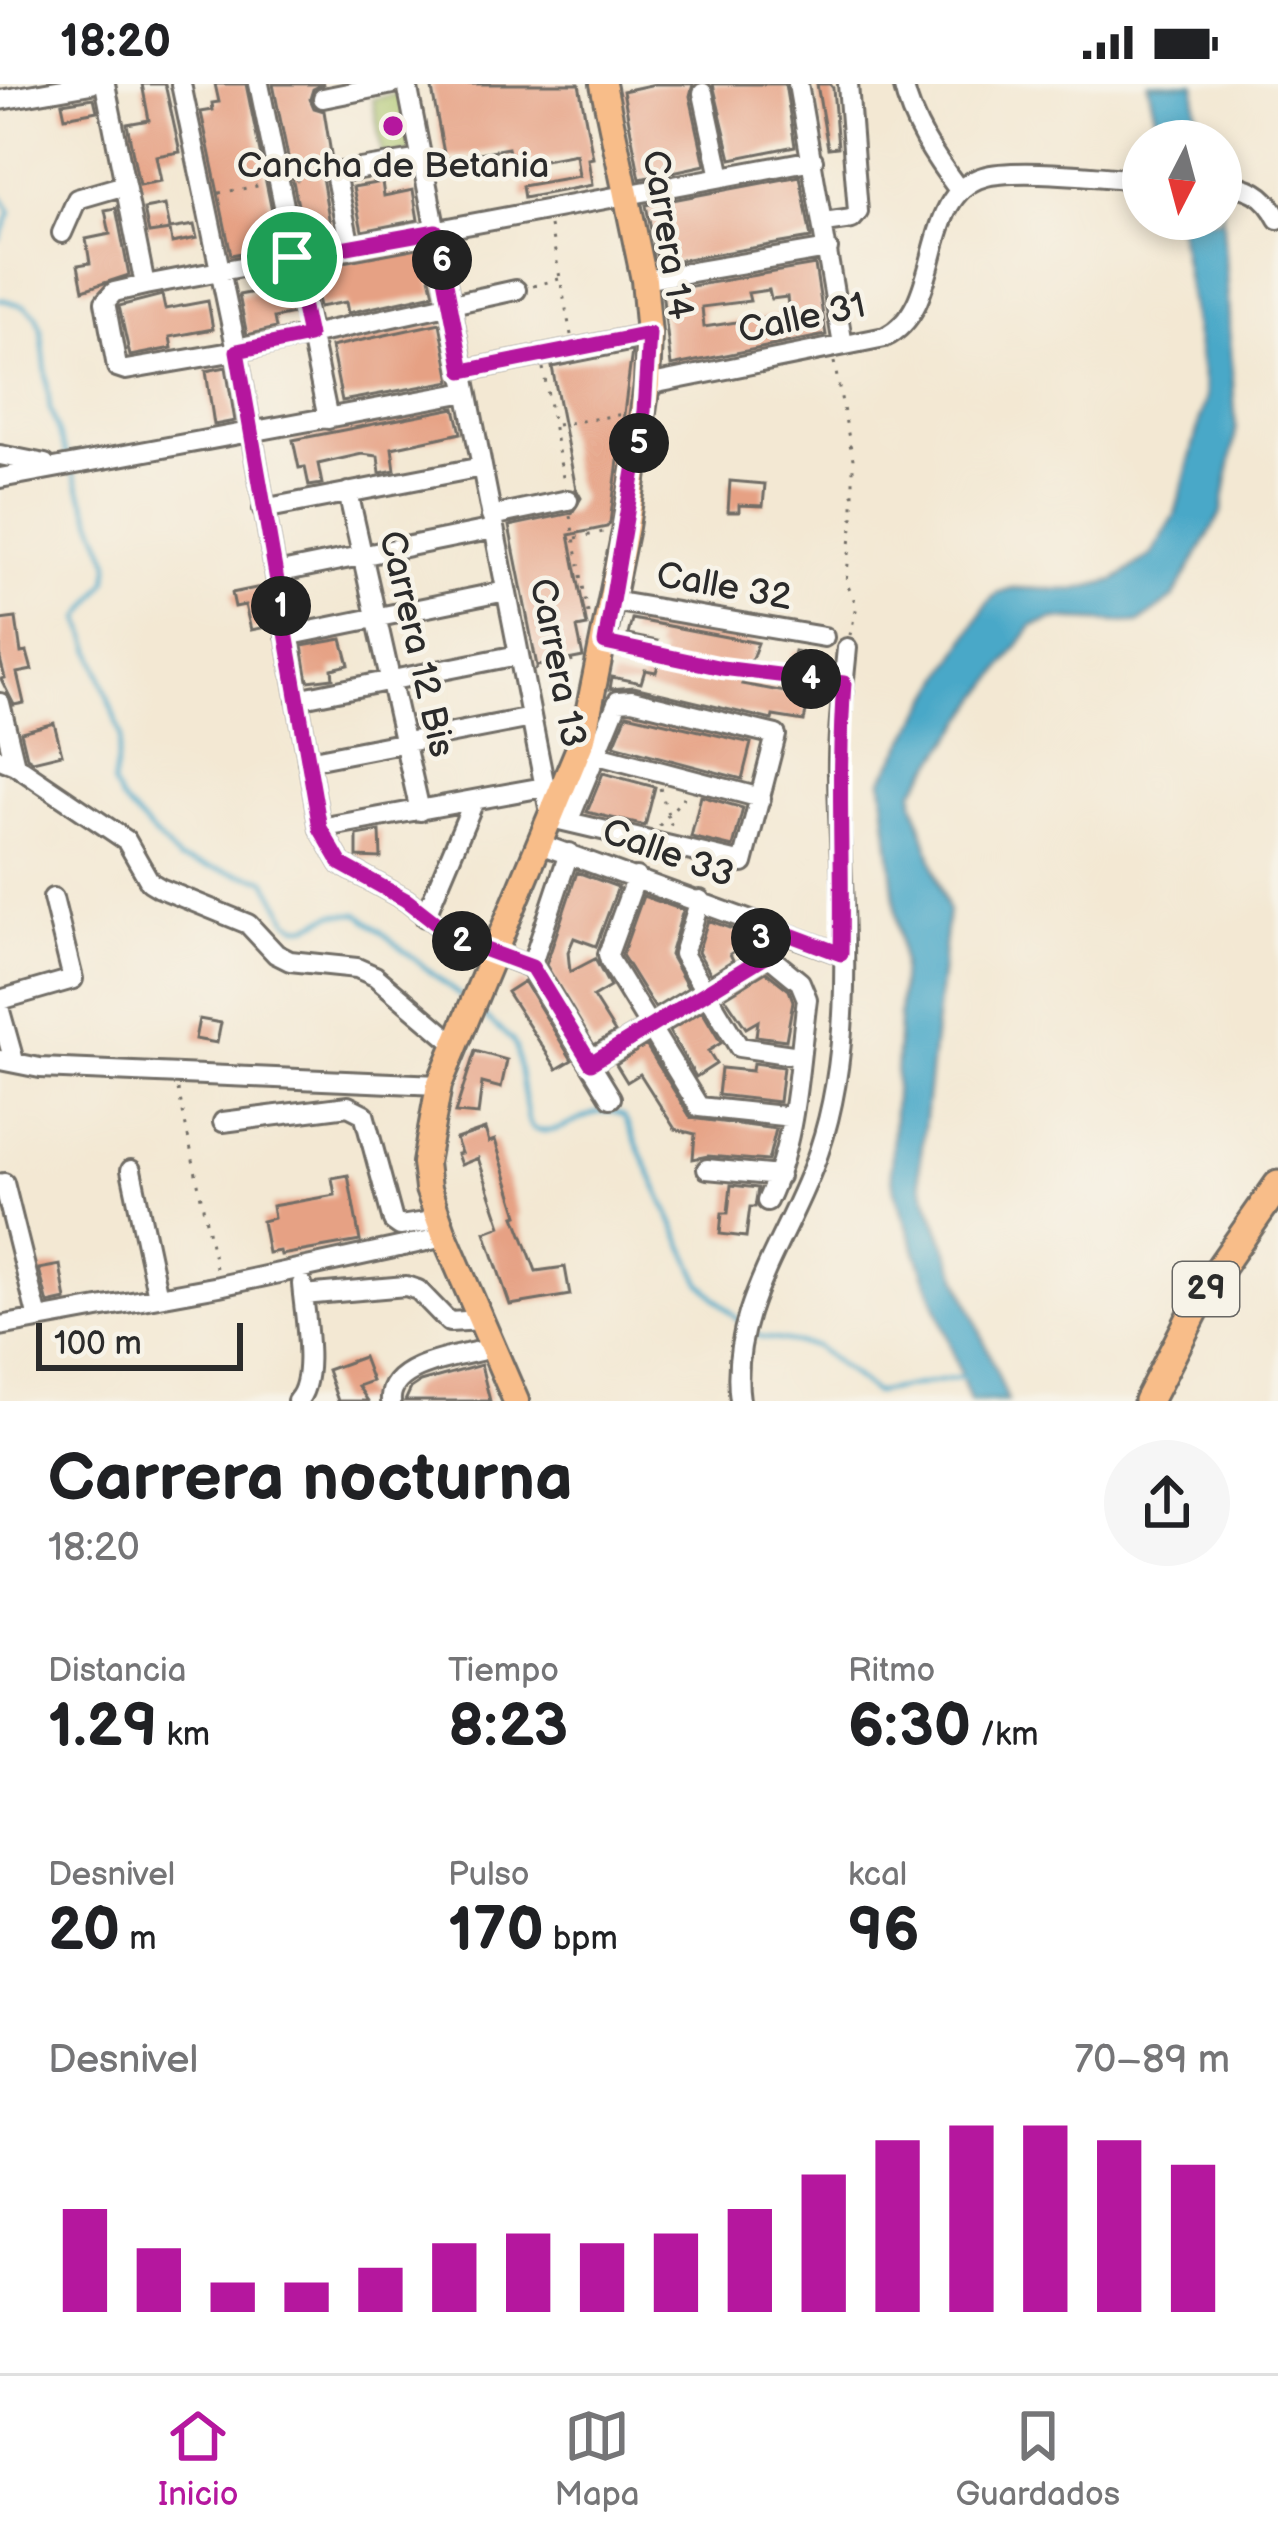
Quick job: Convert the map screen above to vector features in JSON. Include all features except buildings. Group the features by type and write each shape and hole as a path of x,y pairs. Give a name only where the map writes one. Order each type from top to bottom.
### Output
{"highway":[{"name":"29","path":"1148,1401 1206,1288 1278,1185"},
{"name":"29","path":"1167,1401 1211,1312 1278,1212"}],"main road":[{"name":"Carrera 14","path":"560,820 612,601 647,385 644,280 603,84"},
{"path":"516,1401 442,1228 428,1190 425,1163 439,1084 454,1043 540,844 560,820"}],"street":[{"path":"0,100 92,84"},
{"path":"105,84 145,285"},
{"path":"181,84 237,351 320,828 341,864 406,900 456,939 532,967 611,1098"},
{"path":"259,84 328,419"},
{"path":"323,98 394,84"},
{"name":"Carrera 13","path":"407,84 544,787 560,820"},
{"path":"798,84 828,249 837,346"},
{"path":"824,223 852,219 859,212 848,84"},
{"path":"903,84 921,132 959,190 973,180 999,174 1122,178"},
{"path":"703,93 721,177"},
{"path":"350,247 335,173 422,159"},
{"path":"516,290 237,351 126,370 117,367 107,295 813,160"},
{"path":"62,233 77,199 125,185"},
{"path":"1242,187 1256,190 1267,200 1278,220"},
{"name":"Calle 31","path":"647,385 898,330 912,314 948,207 959,190"},
{"path":"644,280 828,249"},
{"path":"463,371 649,334"},
{"path":"0,478 467,392"},
{"path":"0,454 56,466"},
{"path":"263,509 482,467"},
{"name":"Carrera 12 Bis","path":"348,492 420,811"},
{"path":"276,574 363,556 568,500"},
{"path":"286,635 506,591"},
{"name":"Calle 32","path":"612,601 824,638"},
{"path":"740,1401 737,1372 744,1326 818,1154 828,1119 840,1028 843,854 838,764 847,648"},
{"path":"297,699 391,680 520,663"},
{"path":"632,700 776,735 743,863 560,820 594,754 618,701 632,700"},
{"path":"0,703 8,762 126,839 150,882 238,919 290,961 357,968 375,976 454,1043"},
{"path":"308,760 531,718"},
{"path":"594,754 761,798"},
{"path":"320,828 544,787"},
{"path":"425,916 474,801"},
{"name":"Calle 33","path":"540,844 841,954"},
{"path":"532,967 569,853"},
{"path":"636,878 608,954 700,1108 792,1118"},
{"path":"0,1000 73,979 53,898"},
{"path":"700,900 683,954 739,1047 799,1056"},
{"path":"756,922 767,955 800,982 807,999 792,1118 779,1176 767,1201"},
{"path":"591,1063 767,955"},
{"path":"0,1011 5,1065 439,1084"},
{"path":"223,1122 348,1106 357,1109 364,1114 393,1221 400,1226 442,1228"},
{"path":"706,1168 779,1176"},
{"path":"131,1170 158,1297"},
{"path":"4,1183 38,1319"},
{"path":"0,1326 220,1286 442,1228"},
{"path":"297,1401 305,1393 308,1373 301,1267"},
{"path":"303,1294 406,1286 418,1290 449,1322 482,1320"},
{"path":"391,1396 404,1372 493,1348"}],"path":[{"path":"547,210 574,348"},
{"path":"516,290 560,279"},
{"path":"837,346 853,460 846,582 857,606 847,648"},
{"path":"554,426 644,411"},
{"name":"Calle 32","path":"574,538 626,527"},
{"path":"520,663 601,650 844,683"},
{"path":"653,770 678,849"},
{"path":"646,842 698,781"},
{"path":"176,1075 220,1286"}],"green space":[{"name":"Cancha de Betania","path":"403,93 413,152 383,159 373,99"}],"water":[{"path":"1148,84 1195,84 1199,120 1156,120"},
{"path":"1180,240 1224,240 1236,430 1222,511 1173,598 1139,623 1053,619 1032,626 914,790 948,911 919,1172 1008,1401 970,1401 894,1190 891,1170 902,963 882,780 997,593 1012,588 1073,590 1115,580 1151,555 1175,515 1206,397"}],"waterway":[{"path":"0,195 11,212 0,239"},
{"path":"0,299 25,306 36,315 50,409 69,462"},
{"path":"73,473 110,562 107,581 81,618 121,736 113,784 122,802 179,860 266,880 288,920 297,926 334,914 359,914 465,1000"},
{"path":"478,1011 516,1048 533,1129 556,1130 600,1112 624,1116 701,1283 742,1324"},
{"path":"750,1331 815,1346 874,1393 963,1377"}],"place":[{"name":"Cancha de Betania","path":"393,126"}],"route":[{"path":"436,231 463,371 649,334 644,411 605,643 722,668 844,683 838,764 841,954 756,922 767,955 591,1063 532,967 456,939 406,900 334,856 320,828 237,351 309,336 292,257 436,231"}]}
